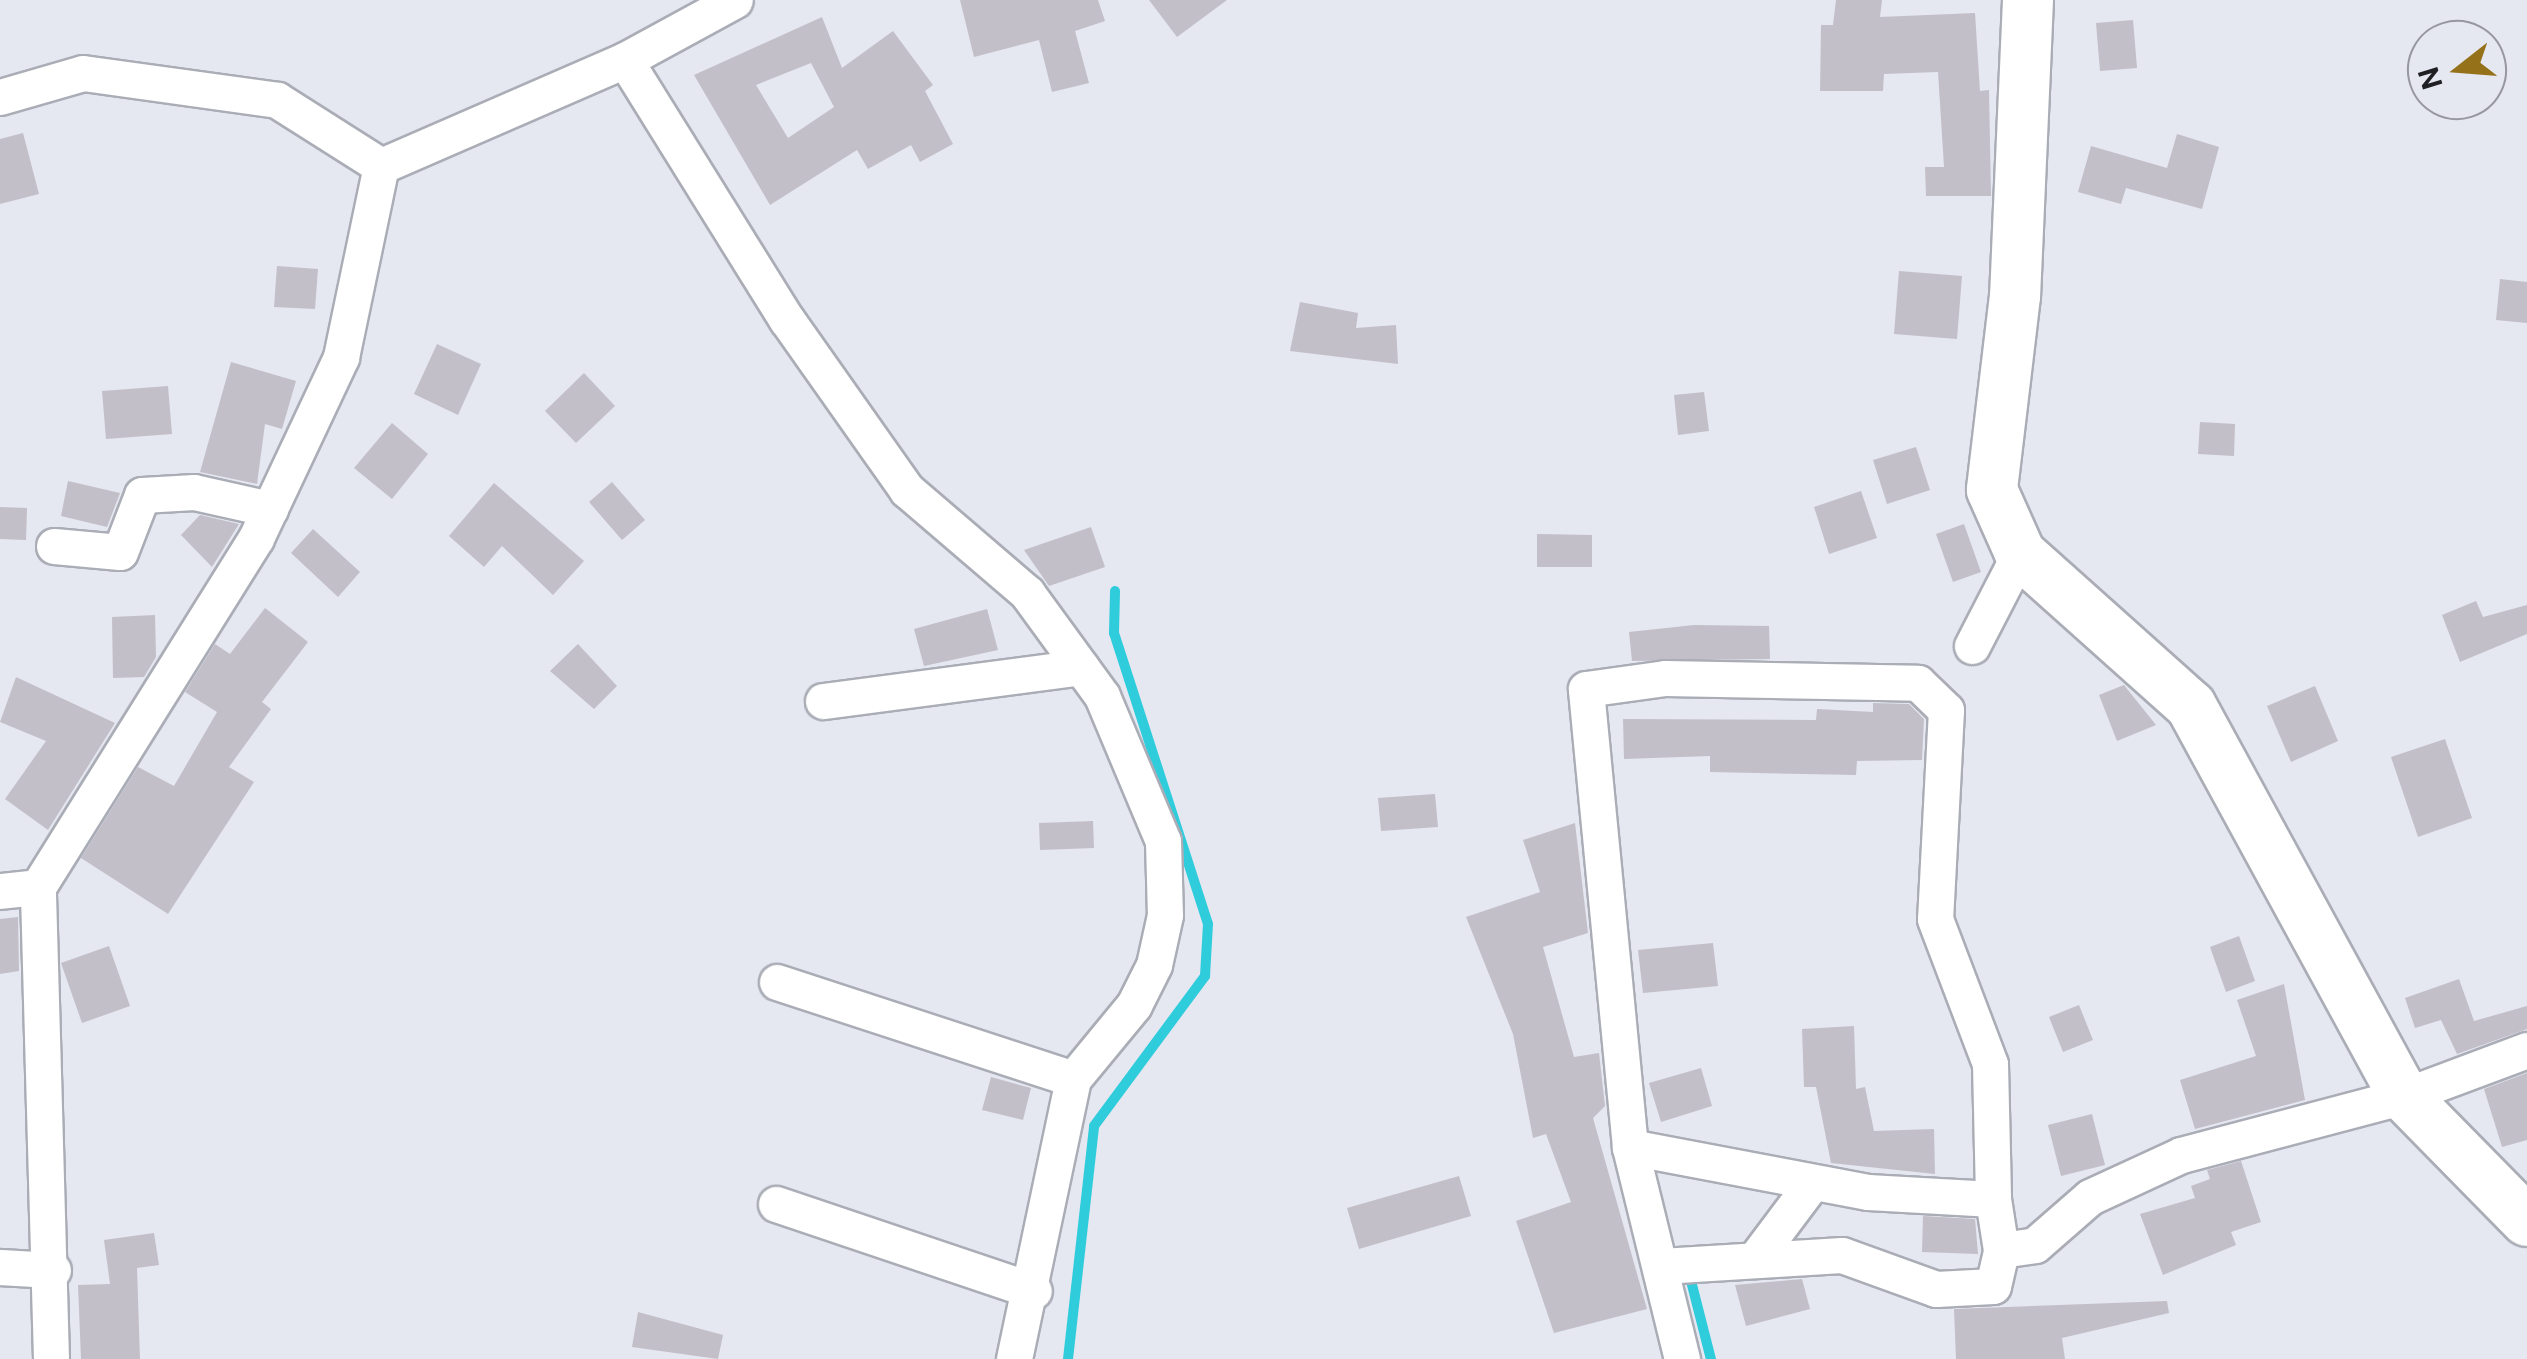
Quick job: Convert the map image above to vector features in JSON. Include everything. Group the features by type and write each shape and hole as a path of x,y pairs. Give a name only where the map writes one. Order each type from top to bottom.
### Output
{"main road":[{"path":"2028,0 2015,296 1992,490 2020,553 2191,706 2404,1096 2527,1221"}],"street":[{"path":"381,166 625,60 735,0"},
{"path":"625,60 786,320 908,490 1027,593 1080,666 1163,841 1165,915 1134,1005 1074,1079 1034,1291 1014,1359"},
{"path":"0,97 83,73 277,100 381,166"},
{"path":"51,1359 53,1270 38,887 270,509 341,357 381,166"},
{"path":"54,546 120,552 142,495 194,492 270,509"},
{"path":"1972,646 2020,553"},
{"path":"823,701 1080,666"},
{"path":"1661,1266 1842,1255 1936,1289 1993,1286 2002,1250 1993,1200 1990,1064 1935,919 1946,710 1918,683 1666,678 1586,688 1630,1148 1682,1359"},
{"path":"0,892 38,887"},
{"path":"777,982 1074,1079"},
{"path":"2002,1250 2035,1245 2090,1197 2181,1156 2404,1096 2527,1050"},
{"path":"1630,1148 1812,1183 1993,1200"},
{"path":"1755,1259 1812,1183"},
{"path":"776,1204 1034,1291"},
{"path":"0,1267 53,1270"}],"building":[{"path":"960,0 1098,0 1105,21 1075,31 1089,83 1052,92 1039,40 974,57"},
{"path":"1149,0 1227,0 1177,37"},
{"path":"1836,0 1882,0 1880,17 1975,13 1980,91 1989,90 1991,196 1926,196 1925,167 1944,167 1938,72 1884,74 1883,91 1820,91 1821,25 1833,25"},
{"path":"822,17 842,68 893,31 933,85 925,91 953,144 920,162 911,145 868,169 857,150 770,205 694,75","holes":["811,63 834,107 788,138 756,85"]},
{"path":"2133,20 2137,68 2100,71 2096,23"},
{"path":"23,133 39,194 0,204 0,139"},
{"path":"2177,134 2219,147 2202,209 2126,188 2121,204 2078,192 2091,146 2167,168"},
{"path":"277,266 318,269 315,309 274,307"},
{"path":"1899,271 1962,276 1957,339 1894,334"},
{"path":"2500,279 2527,282 2527,323 2496,320"},
{"path":"1300,302 1358,313 1356,328 1396,325 1398,364 1290,351"},
{"path":"437,344 481,364 458,415 414,394"},
{"path":"231,362 296,381 282,429 265,424 257,484 200,472"},
{"path":"584,373 615,406 576,443 545,411"},
{"path":"168,386 172,434 106,439 102,391"},
{"path":"1704,392 1709,431 1678,435 1674,395"},
{"path":"2200,422 2235,424 2234,456 2198,454"},
{"path":"392,423 428,454 392,499 354,468"},
{"path":"1916,447 1930,490 1887,504 1873,460"},
{"path":"68,481 120,493 107,527 61,516"},
{"path":"612,482 645,520 622,540 589,502"},
{"path":"494,483 584,561 553,595 502,546 484,567 449,536"},
{"path":"1861,491 1877,538 1829,554 1814,507"},
{"path":"0,507 27,508 26,540 0,539"},
{"path":"200,515 239,524 212,567 181,535"},
{"path":"1964,524 1981,572 1953,582 1936,534"},
{"path":"1091,527 1105,567 1049,586 1024,550"},
{"path":"313,529 360,572 338,597 291,553"},
{"path":"1537,534 1592,535 1592,567 1537,567"},
{"path":"2476,601 2483,617 2527,605 2527,634 2460,662 2442,615"},
{"path":"265,608 308,642 262,702 271,709 229,767 254,782 168,914 81,858 138,767 174,786 217,712 185,692 215,644 230,654"},
{"path":"987,609 998,650 924,666 914,629"},
{"path":"155,615 156,657 144,677 113,678 112,617"},
{"path":"1694,625 1769,626 1770,659 1632,661 1629,632"},
{"path":"578,644 617,686 594,709 550,671"},
{"path":"16,677 115,723 48,830 5,799 46,741 0,722"},
{"path":"2124,685 2156,725 2117,741 2099,695"},
{"path":"2315,686 2338,741 2291,762 2267,706"},
{"path":"1873,703 1909,704 1924,719 1922,760 1857,761 1856,775 1710,772 1710,756 1624,759 1623,719 1816,720 1817,709 1873,712"},
{"path":"2445,739 2472,818 2418,837 2391,757"},
{"path":"1435,794 1438,827 1381,831 1378,798"},
{"path":"1093,821 1094,848 1040,850 1039,823"},
{"path":"1575,823 1588,933 1543,947 1574,1057 1599,1053 1605,1106 1593,1118 1647,1309 1554,1333 1516,1221 1571,1202 1546,1134 1533,1138 1513,1034 1466,917 1540,892 1523,840"},
{"path":"18,917 19,971 0,974 0,919"},
{"path":"2239,936 2255,981 2226,992 2210,947"},
{"path":"1713,943 1718,986 1643,993 1638,950"},
{"path":"109,946 130,1006 82,1023 61,963"},
{"path":"2459,979 2474,1021 2527,1006 2527,1029 2457,1054 2441,1020 2415,1028 2405,998"},
{"path":"2284,984 2305,1100 2195,1129 2180,1080 2256,1056 2237,1000"},
{"path":"2079,1005 2093,1040 2063,1052 2049,1017"},
{"path":"1854,1026 1856,1089 1865,1087 1874,1131 1934,1129 1935,1174 1831,1163 1816,1087 1804,1087 1802,1029"},
{"path":"1701,1068 1712,1106 1661,1122 1649,1083"},
{"path":"2527,1073 2527,1140 2502,1147 2484,1089"},
{"path":"991,1077 1031,1088 1023,1120 982,1110"},
{"path":"2092,1114 2105,1165 2061,1176 2048,1125"},
{"path":"2241,1161 2261,1222 2231,1232 2236,1245 2163,1275 2140,1214 2195,1198 2191,1186 2210,1179 2207,1170"},
{"path":"1459,1176 1471,1216 1359,1249 1347,1208"},
{"path":"1923,1216 1975,1219 1978,1254 1922,1252"},
{"path":"154,1233 159,1265 137,1268 140,1359 81,1359 78,1285 110,1284 104,1240"},
{"path":"1802,1279 1810,1309 1746,1326 1735,1285"},
{"path":"2167,1301 2169,1313 2062,1338 2065,1359 1956,1359 1954,1309"},
{"path":"638,1312 723,1335 718,1359 632,1347"}],"waterway":[{"path":"1068,1359 1094,1126 1205,976 1208,924 1114,633 1115,591"},
{"path":"1689,1273 1711,1359"}]}
